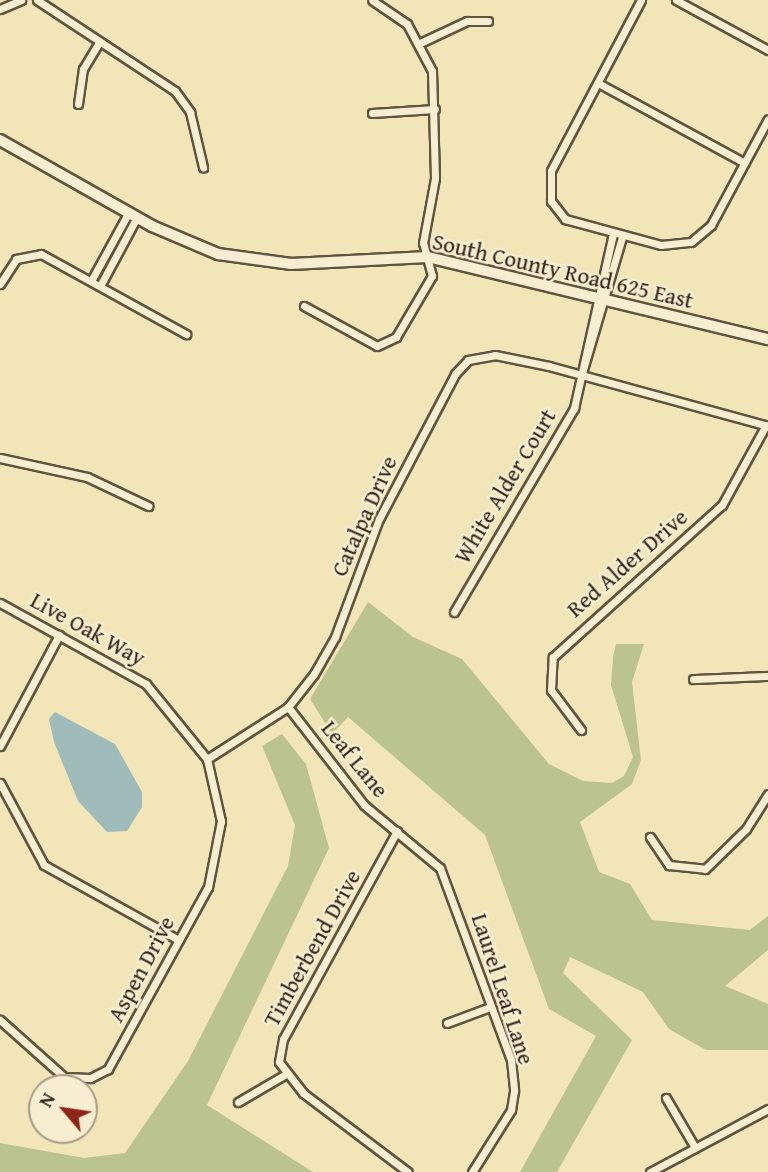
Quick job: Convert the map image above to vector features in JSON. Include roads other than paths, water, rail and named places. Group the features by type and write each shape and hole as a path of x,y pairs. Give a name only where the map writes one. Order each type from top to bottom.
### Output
{"street":[{"path":"0,9 21,0"},
{"path":"37,0 181,98 203,167"},
{"path":"304,306 367,343 383,344 403,328 432,276 423,243 435,178 432,71 420,43 402,19 372,0"},
{"path":"641,0 551,171 549,193 565,219 622,237 670,246 697,239 745,163 768,119"},
{"path":"676,0 768,50"},
{"path":"420,43 467,21 488,21"},
{"path":"78,104 83,69 99,42"},
{"path":"598,83 745,163"},
{"path":"372,113 435,109"},
{"name":"South County Road 625 East","path":"0,140 184,242 252,261 428,257 768,338"},
{"path":"91,281 133,215"},
{"path":"100,286 133,215"},
{"path":"603,300 613,234"},
{"path":"603,300 622,237"},
{"path":"0,284 16,259 41,254 186,334"},
{"name":"White Alder Court","path":"454,612 573,408 603,300"},
{"name":"Catalpa Drive","path":"207,759 288,706 335,637 379,519 459,369 474,357 495,355 767,425"},
{"name":"Red Alder Drive","path":"581,730 551,690 554,657 722,505 767,425"},
{"path":"0,458 87,477 148,506"},
{"name":"Live Oak Way","path":"0,603 136,676 207,759"},
{"path":"0,746 59,635"},
{"path":"693,679 768,676"},
{"name":"Leaf Lane","path":"288,706 364,805 397,831"},
{"name":"Aspen Drive","path":"0,1020 58,1074 97,1076 112,1064 208,887 220,846 220,808 207,759"},
{"path":"0,783 44,865 179,940"},
{"path":"650,837 669,865 705,869 746,829 768,794"},
{"name":"Timberbend Drive","path":"284,1075 283,1039 397,831"},
{"name":"Laurel Leaf Lane","path":"397,831 440,868 511,1060 514,1091 511,1110 472,1172"},
{"path":"447,1023 490,1007"},
{"path":"237,1102 284,1075 408,1172"},
{"path":"666,1098 694,1146"},
{"path":"650,1172 694,1146 768,1109"}],"water":[{"path":"55,712 115,744 142,792 142,807 127,831 107,832 78,801 54,742 49,719"}]}
